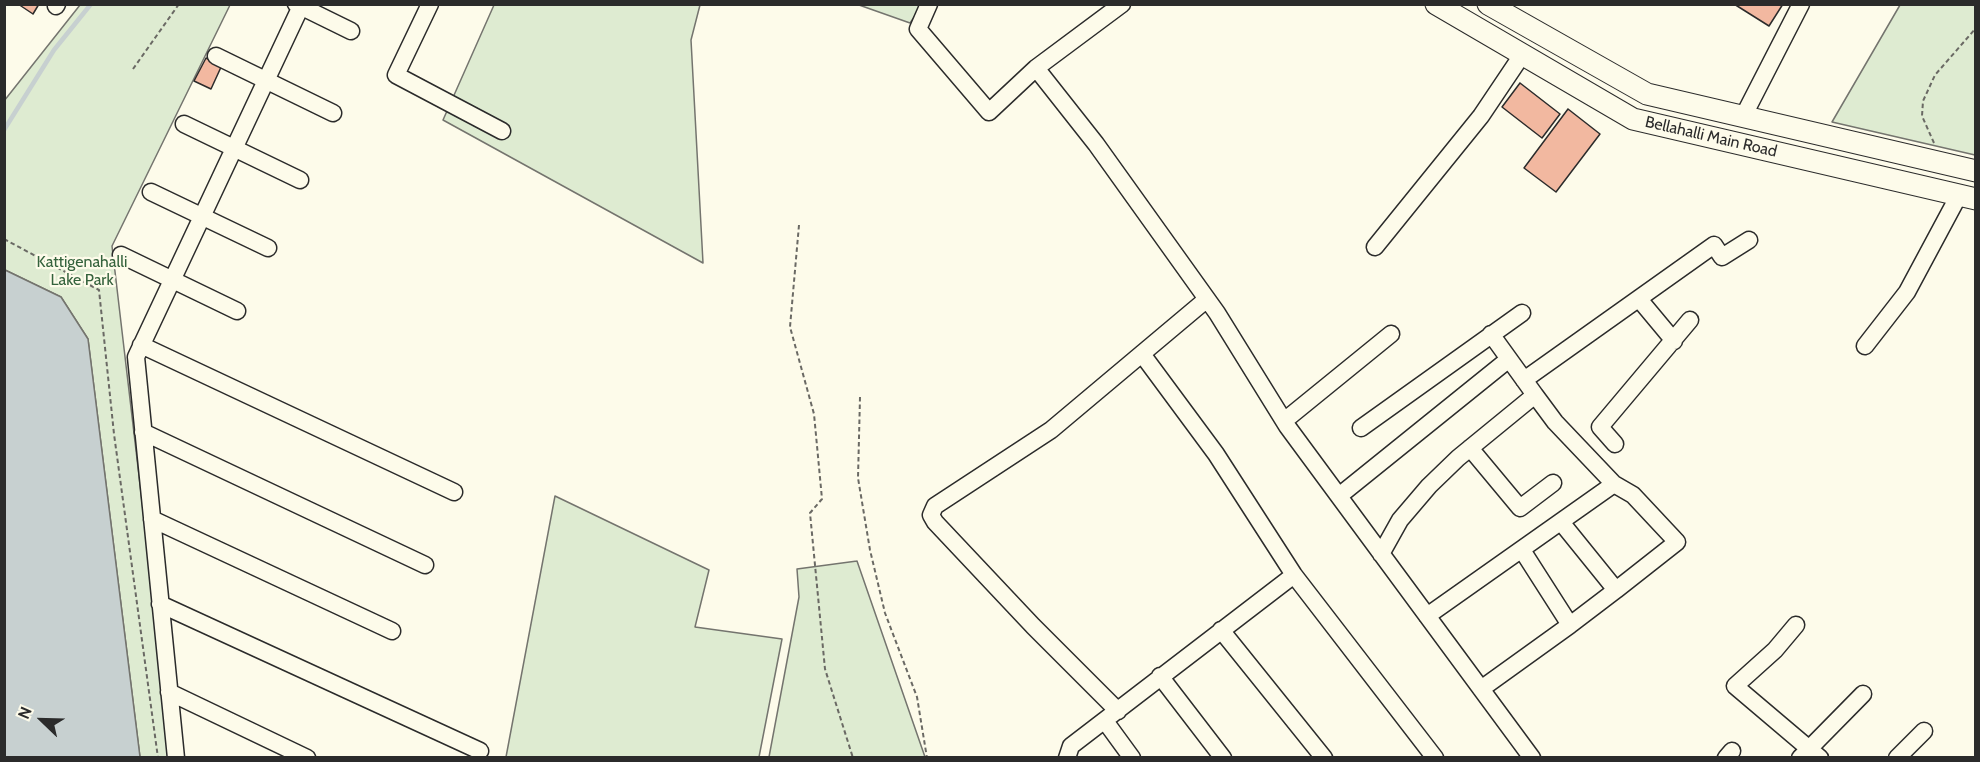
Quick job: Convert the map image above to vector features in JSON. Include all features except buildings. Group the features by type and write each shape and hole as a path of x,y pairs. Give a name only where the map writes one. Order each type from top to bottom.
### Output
{"main road":[{"name":"Bellahalli Main Road","path":"1436,4 1633,119 1967,197"},
{"name":"Bellahalli Main Road","path":"1488,4 1647,94 1976,171"}],"street":[{"path":"430,4 396,75 502,131"},
{"path":"929,4 918,29 989,112 1036,68 1122,4"},
{"path":"1743,117 1801,4"},
{"path":"176,758 136,357 300,5 351,31"},
{"path":"1375,247 1480,116 1522,55"},
{"path":"216,57 333,113"},
{"path":"1036,68 1096,144 1207,299 1284,421 1532,758"},
{"path":"184,124 300,180"},
{"path":"151,192 268,248"},
{"path":"1865,346 1907,292 1967,197"},
{"path":"1524,380 1714,245 1716,260 1749,240"},
{"path":"120,255 237,311"},
{"path":"1132,758 1111,716 1033,626 935,522 931,514 934,506 1051,430 1207,299"},
{"path":"1640,299 1674,340"},
{"path":"1362,428 1522,313"},
{"path":"1615,444 1600,427 1690,320"},
{"path":"1284,421 1391,334"},
{"path":"1481,689 1570,625 1677,542 1633,495 1614,484 1555,422 1491,334"},
{"path":"141,345 454,492"},
{"path":"1142,354 1216,454 1294,575 1435,758"},
{"path":"1339,496 1509,359"},
{"path":"1382,554 1400,520 1429,486 1470,448 1535,395"},
{"path":"143,432 425,565"},
{"path":"1470,448 1520,508 1553,483"},
{"path":"1427,616 1614,484"},
{"path":"152,519 392,631"},
{"path":"1561,522 1616,590"},
{"path":"1522,550 1570,625"},
{"path":"1067,758 1071,746 1294,575"},
{"path":"160,604 480,751"},
{"path":"1796,626 1775,650 1735,686 1810,755 1863,693"},
{"path":"1221,630 1324,758"},
{"path":"1160,676 1223,758"},
{"path":"169,692 307,758"},
{"path":"1897,758 1924,730"}],"path":[{"path":"134,69 178,4"},
{"path":"1945,164 1922,116 1923,101 1935,75 1976,28"},
{"path":"800,225 790,327 814,414 822,499 810,513 825,669 853,758"},
{"path":"4,239 99,290 114,434 158,758"},
{"path":"860,397 858,478 870,550 885,613 917,697 927,758"}],"green space":[{"name":"Kattigenahalli Lake Park","path":"80,5 230,5 112,246 172,757 140,757 88,339 61,297 5,270 4,101"},
{"path":"494,5 700,5 691,40 703,263 443,120"},
{"path":"859,5 923,5 910,23"},
{"path":"1900,5 1975,5 1975,155 1832,122"},
{"path":"555,496 709,570 695,627 782,639 759,757 506,757"},
{"path":"857,561 925,757 769,757 799,597 797,569"}],"shaded area":[{"path":"5,270 61,297 88,339 140,757 5,757"}],"waterway":[{"path":"4,130 54,50 91,4"}]}
